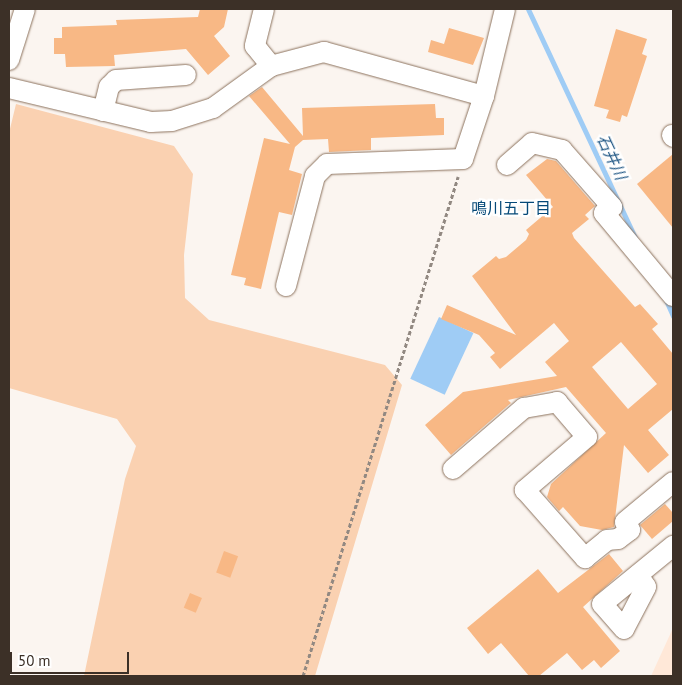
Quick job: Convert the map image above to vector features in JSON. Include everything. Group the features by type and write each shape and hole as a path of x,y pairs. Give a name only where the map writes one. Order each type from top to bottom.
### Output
{"street":[{"path":"9,60 25,9"},
{"path":"264,9 255,46 271,66"},
{"path":"286,286 315,176 327,164 463,159 484,96 505,9"},
{"path":"9,88 151,122 189,118 213,108 271,66 324,52 484,96"},
{"path":"103,111 109,87 116,80 186,75"},
{"path":"507,165 532,143 562,150 612,207 604,213 673,296"},
{"path":"453,469 524,408 557,402 587,437 525,490 585,558 607,540 618,539 630,530 625,522 673,482"},
{"path":"638,575 673,546"}],"path":[{"path":"303,676 463,159"}],"shaded area":[{"path":"16,104 174,146 193,174 184,255 185,298 209,320 385,365 402,385 315,676 84,676 125,479 136,446 117,419 9,388 9,133"},
{"path":"673,628 673,676 651,676"}],"water":[{"path":"439,317 473,333 445,395 410,379"}],"building":[{"path":"200,9 228,9 224,27 214,36 230,56 208,75 186,49 114,55 115,66 66,67 65,54 54,54 54,38 62,38 62,27 117,25 116,20 198,17"},
{"path":"449,28 484,38 473,65 428,52 431,40 444,44"},
{"path":"616,29 647,39 642,54 647,56 627,117 622,115 620,122 606,118 609,110 594,106"},
{"path":"262,87 303,136 302,108 435,104 436,118 444,118 444,135 371,138 371,150 329,152 328,139 303,140 295,147 289,170 302,174 292,215 279,212 261,289 244,285 246,278 231,275 264,138 290,144 249,96"},
{"path":"673,154 673,228 637,184"},
{"path":"547,159 556,161 595,206 585,215 589,219 572,233 574,238 635,307 640,304 658,324 652,329 673,354 673,409 648,430 669,455 648,473 624,445 614,527 602,530 580,526 563,507 559,511 547,497 551,484 606,433 566,387 508,400 511,403 451,455 425,425 463,392 557,376 545,362 569,341 554,323 500,369 490,357 495,353 479,335 441,319 447,305 516,335 472,276 496,256 499,259 506,257 526,240 529,234 526,230 553,207 526,175","holes":["621,342 657,384 628,409 592,367"]},
{"path":"665,504 673,513 673,521 652,539 640,525"},
{"path":"224,551 238,556 230,578 216,573"},
{"path":"609,554 623,571 583,607 620,651 601,668 594,660 582,670 567,653 539,676 529,676 501,643 488,654 467,628 538,569 558,593"},
{"path":"190,593 202,598 196,613 184,608"}],"waterway":[{"name":"石井川","path":"528,9 635,237"},
{"name":"石井川","path":"665,298 673,316"}],"district":[{"name":"鳴川五丁目","path":"511,208"}]}
